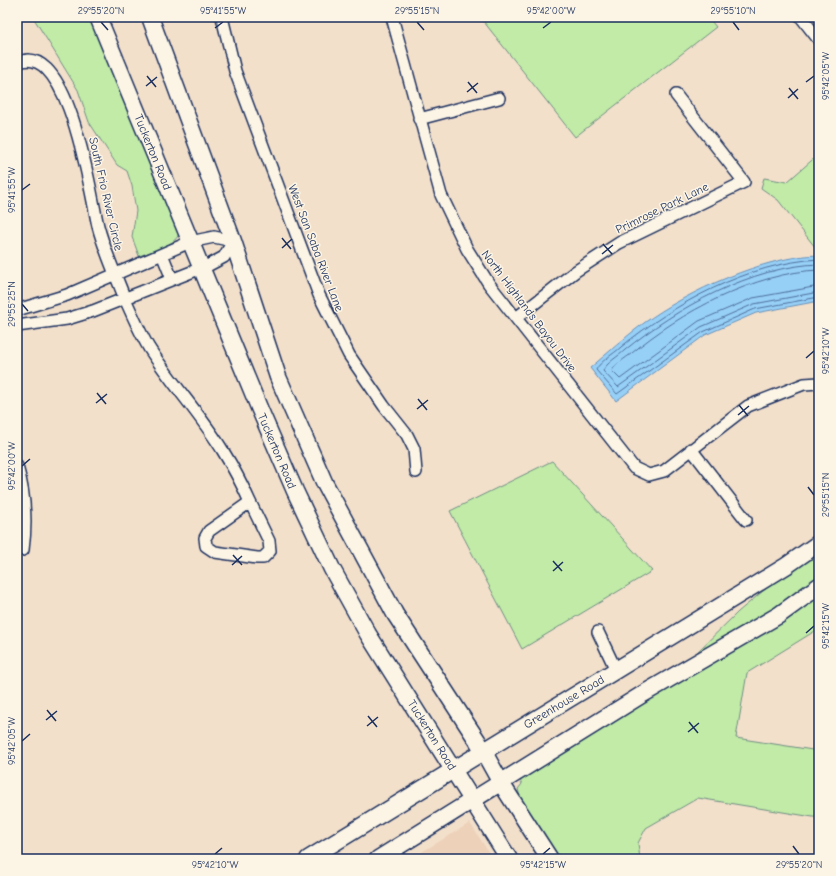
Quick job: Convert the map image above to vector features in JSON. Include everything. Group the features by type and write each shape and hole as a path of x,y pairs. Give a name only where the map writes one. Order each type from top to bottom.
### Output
{"main road":[{"name":"Tuckerton Road","path":"98,17 200,268 294,491 332,569 368,634 509,859"},
{"path":"150,17 233,241 278,377 325,484 395,614 550,859"},
{"name":"Greenhouse Road","path":"308,859 786,566 819,543"},
{"path":"378,859 643,694 779,615 819,586"}],"street":[{"name":"West San Saba River Lane","path":"222,17 235,72 319,295 334,328 357,368 407,435 414,449 416,472"},
{"name":"North Highlands Bayou Drive","path":"392,17 441,195 478,267 516,318 634,468 649,475 664,471 690,449"},
{"path":"801,17 819,40"},
{"name":"South Frio River Circle","path":"17,63 20,61 33,61 43,65 72,112 80,140 98,226 115,273 138,328 149,348 223,451 250,502 269,541 270,551 263,558 257,558 215,552 206,546 205,538 209,531 250,502"},
{"name":"Primrose Park Lane","path":"516,318 576,271 620,243 744,182 676,95"},
{"path":"419,119 499,98"},
{"path":"17,310 67,295 115,273 190,242 214,237 233,241 224,257 125,298 67,319 17,326"},
{"path":"162,254 172,279"},
{"path":"746,520 690,449 748,406 804,384 819,383"},
{"path":"17,466 25,505 25,534 23,550"},
{"path":"598,632 616,670"}],"shaded area":[{"path":"470,823 493,859 410,859"}],"green space":[{"path":"33,17 94,17 180,230 178,236 170,244 139,256 132,237 136,211 132,186 127,171 117,165 89,122 78,90"},
{"path":"480,17 708,17 716,27 575,137"},
{"path":"819,154 819,252 778,200 761,188 764,178 787,182"},
{"path":"552,461 652,571 522,649 450,511"},
{"path":"819,554 819,632 815,631 747,673 736,738 819,751 819,818 698,798 646,828 638,843 640,859 558,859 520,797 518,789 522,784 520,780 526,774 692,657 738,612 769,586"}],"water":[{"path":"819,255 819,301 756,313 705,335 616,401 590,368 644,323 682,299 704,288 728,277 775,262 798,257"}]}
